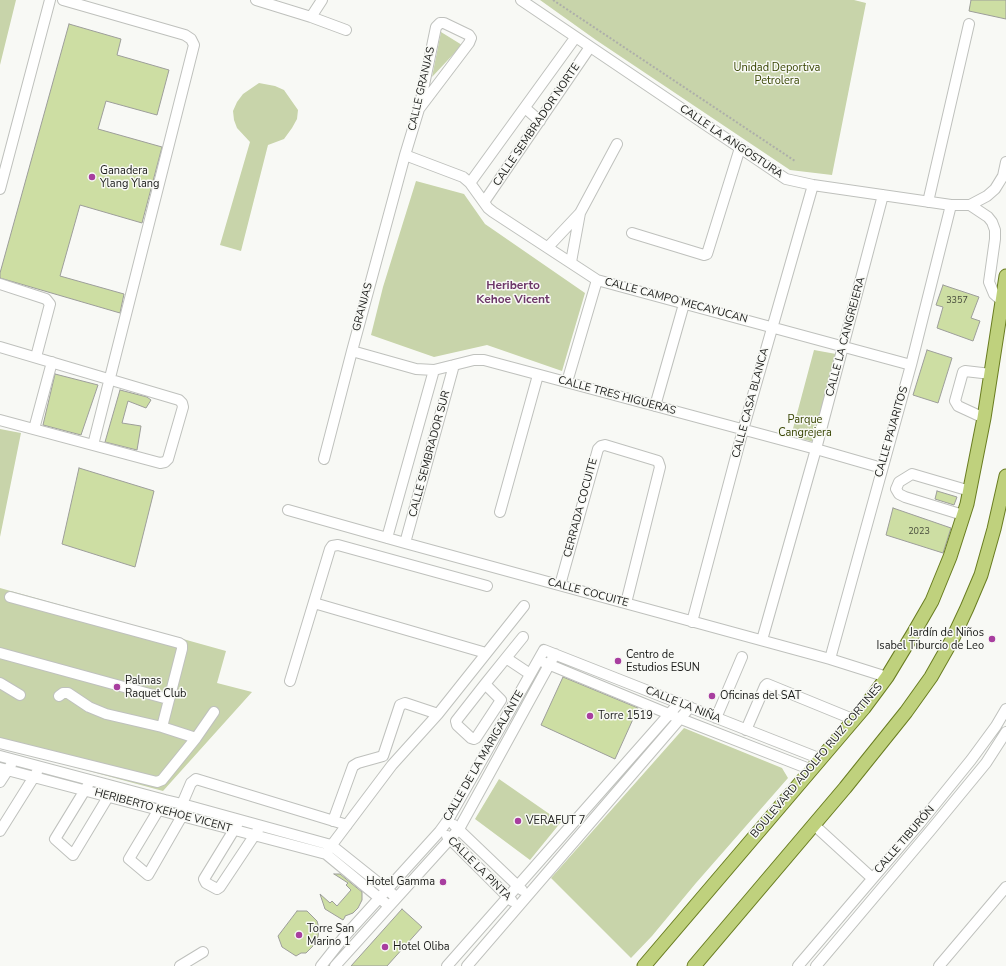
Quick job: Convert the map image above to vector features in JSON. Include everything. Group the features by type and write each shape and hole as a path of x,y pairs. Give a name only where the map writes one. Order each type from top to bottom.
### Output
{"main road":[{"name":"BOULEVARD ADOLFO RUIZ CORTINES","path":"644,966 855,720 887,677 914,634 932,600 950,557 970,491 984,418 1006,276"},
{"path":"695,965 845,788 906,712 931,677 952,640 981,575 994,529 1006,476"}],"street":[{"path":"0,189 50,0"},
{"path":"63,0 185,35 191,39 194,45 93,445"},
{"path":"256,0 311,17 346,30"},
{"path":"311,17 322,0"},
{"name":"CALLE LA ANGOSTURA","path":"521,0 575,38 786,179 813,185 928,202 951,205 970,205 987,196 995,189 1003,176 1006,162"},
{"name":"CALLE GRANJAS","path":"405,155 418,109 436,27 440,23 444,23 470,35 471,38 469,43 418,109"},
{"path":"928,202 969,24"},
{"name":"CALLE SEMBRADOR NORTE","path":"470,183 575,38"},
{"name":"CALLE SEMBRADOR NORTE","path":"484,202 590,47"},
{"path":"524,108 540,121"},
{"path":"548,247 580,213 617,144"},
{"path":"632,233 704,255 707,254 740,148"},
{"name":"CALLE CAMPO MECAYUCAN","path":"405,155 458,174 470,183 493,212 597,280 911,365"},
{"name":"GRANJAS","path":"324,459 405,155"},
{"name":"CALLE CASA BLANCA","path":"692,622 743,430 813,185"},
{"name":"CALLE LA CANGREJERA","path":"762,640 844,347 883,195"},
{"name":"CALLE PAJARITOS","path":"830,659 911,365 951,205"},
{"path":"970,205 988,217 995,230 989,282 994,294 1002,301"},
{"path":"571,262 580,213"},
{"path":"568,382 597,280"},
{"path":"0,284 46,299 50,304 36,357"},
{"path":"655,406 684,304"},
{"path":"0,347 179,400 183,407 168,459 165,462 160,463 0,420"},
{"name":"CALLE TRES HIGUERAS","path":"352,351 416,369 434,370 479,359 882,468"},
{"path":"34,429 52,362"},
{"name":"CALLE SEMBRADOR SUR","path":"405,543 454,365"},
{"name":"CALLE SEMBRADOR SUR","path":"387,538 434,370"},
{"path":"984,418 958,406 955,401 963,372 991,374"},
{"path":"500,512 538,375"},
{"name":"CERRADA COCUITE","path":"560,585 598,449 605,445 658,461 660,463 626,603"},
{"path":"963,515 905,497 899,494 896,489 899,482 912,474 970,491"},
{"name":"CALLE COCUITE","path":"288,510 762,640 887,677"},
{"path":"290,681 330,549 335,545 487,586"},
{"path":"10,597 182,645 162,728"},
{"path":"314,603 486,654"},
{"path":"329,849 392,765 438,714 524,606"},
{"path":"484,684 501,700 474,739 457,725 456,721 484,684 523,636"},
{"name":"CALLE LA NIÑA","path":"544,650 821,760"},
{"name":"CALLE DE LA MARIGALANTE","path":"321,966 344,937 440,831 448,820 544,650"},
{"path":"0,653 168,700"},
{"name":"CALLE DE LA MARIGALANTE","path":"335,966 459,829 555,654"},
{"path":"716,718 742,657"},
{"path":"506,658 530,674"},
{"name":"CALLE LA NIÑA","path":"538,660 681,719 812,770"},
{"path":"0,683 20,695"},
{"path":"746,730 767,684 855,720"},
{"path":"59,696 63,693 68,693 89,707 106,714 196,738"},
{"path":"383,756 401,703 405,702 438,714"},
{"path":"447,966 679,703"},
{"path":"467,966 690,708"},
{"name":"CALLE TIBURÓN","path":"798,966 920,823 971,760 996,726 1006,709"},
{"path":"0,743 157,782 162,780 196,738 214,712"},
{"name":"CALLE TIBURÓN","path":"816,966 930,832 986,763 1006,732"},
{"path":"0,756 260,825 329,849 393,902"},
{"path":"383,756 392,765"},
{"path":"333,821 353,766 358,763 383,756"},
{"path":"0,782 4,769 14,759"},
{"path":"0,831 40,766"},
{"name":"HERIBERTO KEHOE VICENT","path":"4,769 255,835 329,849"},
{"path":"165,800 129,859 148,875 182,816 182,804 190,783 196,779 347,825"},
{"path":"90,780 55,839 73,854 115,787"},
{"path":"240,820 204,879 206,883 217,889 220,887 255,835 260,825"},
{"name":"CALLE LA PINTA","path":"448,820 528,895"},
{"path":"920,823 930,832"},
{"path":"814,824 872,878"},
{"name":"CALLE LA PINTA","path":"440,831 451,839 518,907"},
{"path":"939,966 1006,887"},
{"path":"344,937 353,945"},
{"path":"180,966 203,952"}],"path":[{"path":"553,0 794,161"}],"green space":[{"path":"0,0 16,0 0,65"},
{"name":"Unidad Deportiva Petrolera","path":"540,0 854,0 866,3 832,175 790,170 596,40"},
{"path":"441,32 462,45 432,77"},
{"path":"259,83 275,86 284,90 298,110 297,119 284,139 268,145 241,251 220,245 250,142 237,128 233,111 243,94"},
{"path":"416,181 464,194 485,224 585,293 562,371 487,345 434,357 371,335 383,287"},
{"name":"Parque Cangrejera","path":"814,350 836,354 814,442 791,436"},
{"path":"0,429 21,433 0,537"},
{"name":"Palmas Raquet Club","path":"0,588 226,651 217,683 252,692 163,791 0,747"},
{"path":"684,728 782,768 788,778 696,883 652,936 631,958 551,878"},
{"name":"VERAFUT 7","path":"499,779 561,822 530,860 475,819"}],"building":[{"path":"971,0 1006,0 1006,19 969,11"},
{"name":"Ganadera Ylang Ylang","path":"69,24 121,39 117,55 169,70 157,115 106,101 98,129 162,147 142,223 80,205 60,276 124,294 120,313 0,278 0,273"},
{"path":"943,285 979,297 971,318 980,321 973,341 937,328 943,307 936,305"},
{"path":"927,350 952,358 938,403 913,395"},
{"path":"55,374 98,385 81,435 43,425"},
{"path":"120,390 147,397 151,400 146,408 128,401 122,423 141,426 137,450 105,442"},
{"path":"79,468 154,491 135,567 62,544"},
{"path":"937,491 957,497 954,505 935,499"},
{"path":"893,508 951,528 943,553 886,535"},
{"name":"Torre 1519","path":"563,677 638,708 615,759 541,725"},
{"path":"334,874 340,874 362,892 362,900 358,908 353,913 345,916 343,920 325,909 320,894 330,903 332,901 337,906 351,890 346,885 348,883"},
{"path":"402,909 422,927 387,966 351,966"},
{"name":"Torre San Marino 1","path":"297,911 307,911 317,921 319,928 318,937 313,946 306,953 301,953 296,956 282,947 278,936"}],"place":[{"name":"Ganadera Ylang Ylang","path":"92,177"},
{"name":"Jardín de Niños Isabel Tiburcio de Leo","path":"992,639"},
{"name":"Centro de Estudios ESUN","path":"618,661"},
{"name":"Palmas Raquet Club","path":"117,687"},
{"name":"Oficinas del SAT","path":"712,696"},
{"name":"Torre 1519","path":"590,716"},
{"name":"VERAFUT 7","path":"518,821"},
{"name":"Hotel Gamma","path":"443,882"},
{"name":"Torre San Marino 1","path":"299,935"},
{"name":"Hotel Oliba","path":"385,947"}],"district":[{"name":"Heriberto Kehoe Vicent","path":"513,293"}]}
